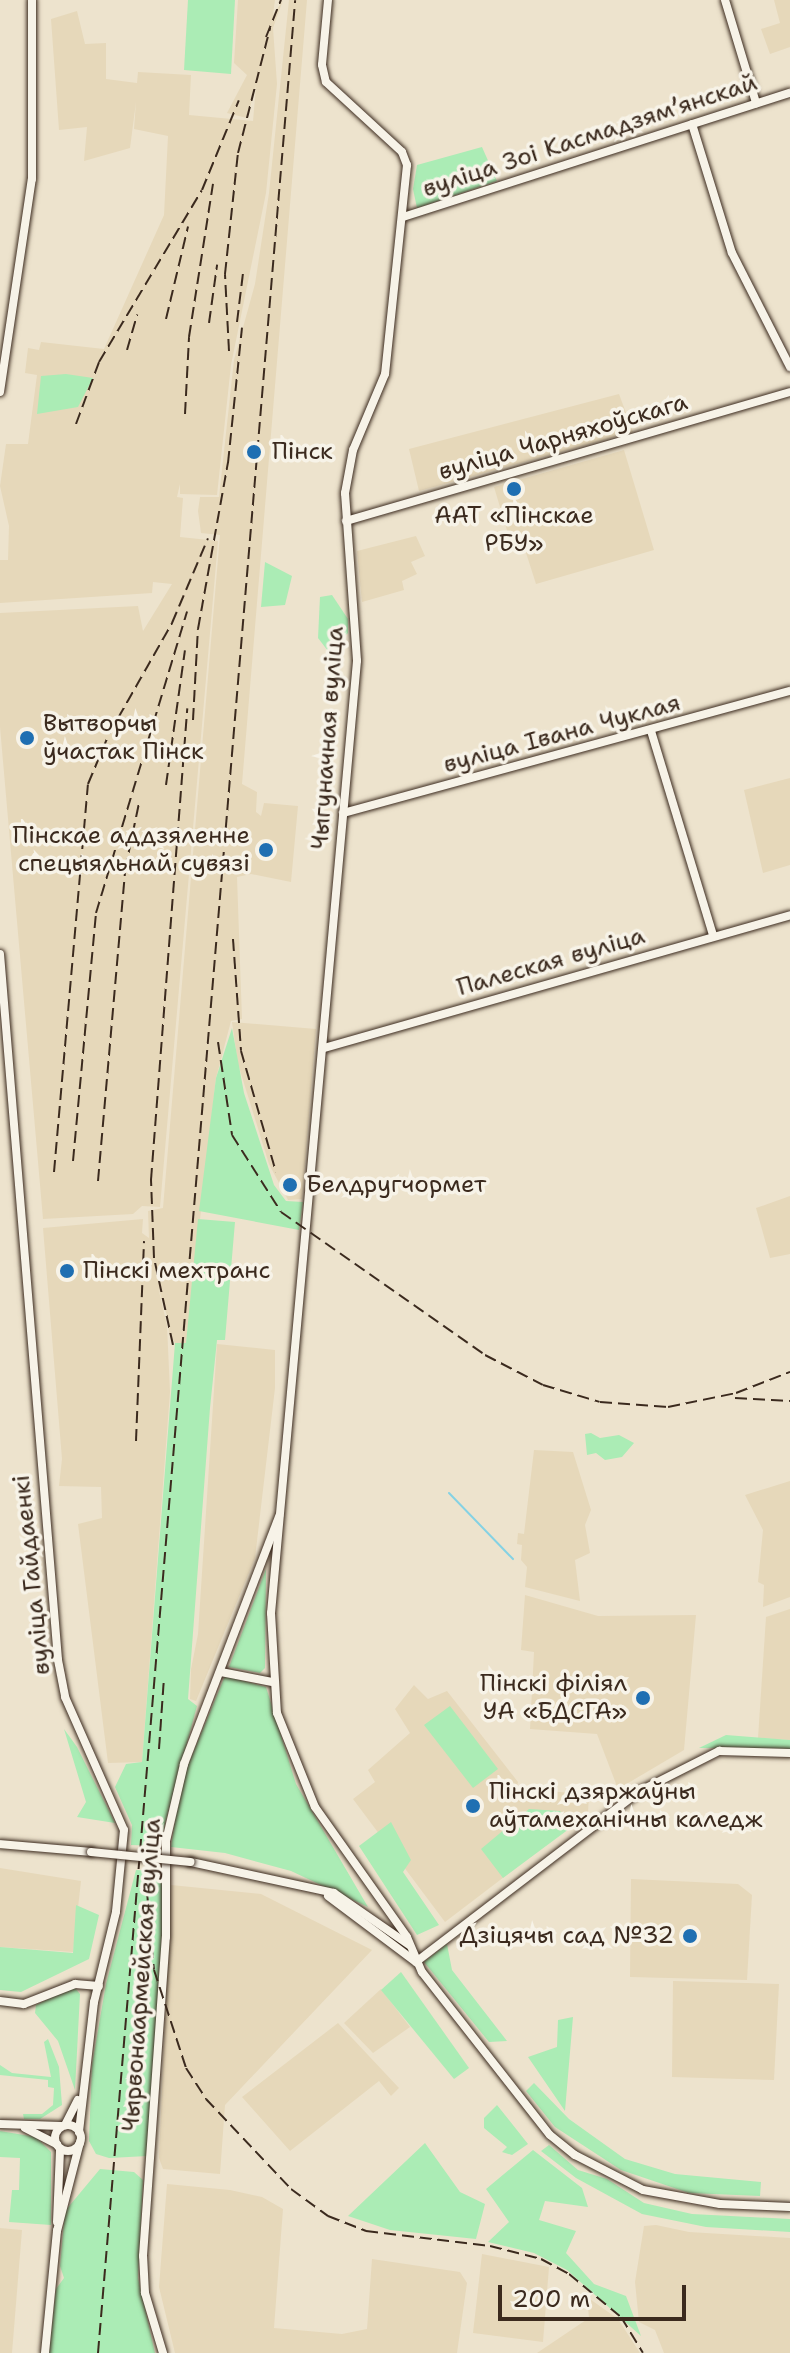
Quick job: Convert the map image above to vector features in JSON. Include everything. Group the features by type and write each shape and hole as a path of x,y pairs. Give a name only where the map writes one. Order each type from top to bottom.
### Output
{"street":[{"path":"0,392 32,179 32,0"},
{"name":"Чыгуначная вуліца","path":"307,1234 357,641 346,521 347,471 385,374 403,217 405,156 324,76 328,0"},
{"path":"725,0 756,103"},
{"name":"вуліца Зоі Касмадзямʼянскай","path":"403,217 790,93"},
{"path":"692,124 732,253 790,367"},
{"name":"вуліца Чарняхоўскага","path":"346,521 790,392"},
{"name":"вуліца Івана Чуклая","path":"343,813 790,691"},
{"path":"651,731 713,935"},
{"name":"Палеская вуліца","path":"324,1048 790,915"},
{"name":"вуліца Гайдаенкі","path":"0,954 58,1660 65,1697 124,1830 116,1912 99,1986 80,2096 79,2132"},
{"name":"Чырвонаармейская вуліца","path":"307,1234 275,1567 272,1682 298,1774 380,1903 413,1948"},
{"name":"Чырвонаармейская вуліца","path":"163,2353 145,2293 143,2256 166,1937 166,1841 184,1764 281,1512"},
{"path":"260,1565 275,1567"},
{"path":"221,1672 272,1682"},
{"path":"416,1962 640,1791 719,1751 790,1753"},
{"path":"0,1844 191,1862 253,1872 328,1896 416,1962 518,2097 575,2155 643,2190 720,2204 790,2207"},
{"path":"328,1896 334,1893 413,1948 416,1962"},
{"path":"372,1918 384,1913 380,1903"},
{"path":"0,2001 24,2004 75,1984 99,1986"},
{"name":"вуліца Гайдаенкі","path":"64,2126 80,2096"},
{"path":"0,2124 64,2126 79,2132 80,2142 57,2231"},
{"path":"20,2126 73,2150 80,2142"},
{"path":"45,2353 57,2231 59,2146 56,2134 64,2126"}],"shaded area":[{"path":"238,0 275,0 273,15 283,0 273,28 277,84 266,193 231,365 217,495 180,494 180,484 177,497 183,498 180,537 218,541 160,1207 142,1206 133,1214 43,1219 0,727 0,613 138,606 143,631 172,584 153,582 152,593 0,603 0,560 8,560 9,526 0,486 6,444 28,444 37,375 25,373 28,348 39,350 41,342 104,349 164,215 168,136 134,129 136,102 130,148 84,161 87,127 59,130 51,19 77,11 85,44 106,43 106,79 137,83 138,72 191,75 189,115 253,121 256,86 247,118 227,113 247,75 234,63"},
{"path":"289,0 307,0 242,784 257,792 256,812 261,816 264,803 298,806 291,882 251,874 237,877 242,1019 231,1021 216,1078 186,1343 175,1343 169,1333 158,1287 167,1325 170,1392 142,1762 108,1763 78,1524 102,1518 101,1487 59,1486 62,1459 43,1228 143,1219 142,1233 149,1238 148,1211 163,1208 220,535 201,533 198,511 200,497 219,497 234,360 255,284 269,193"},
{"path":"774,0 790,0 790,47 770,54 761,29 780,23"},
{"path":"619,394 633,432 419,491 409,449"},
{"path":"624,450 654,550 536,584 520,534 509,537 494,487"},
{"path":"416,536 425,556 411,562 417,574 402,581 404,590 362,602 357,551"},
{"path":"790,778 790,865 763,873 744,790"},
{"path":"232,1022 316,1029 302,1199 288,1200 269,1164 238,1064"},
{"path":"790,1196 790,1254 770,1258 756,1208"},
{"path":"217,1344 275,1350 275,1388 255,1558 196,1701 190,1699 191,1669 198,1634"},
{"path":"534,1450 573,1452 591,1510 585,1525 590,1553 575,1560 580,1601 525,1587 527,1567 521,1560 522,1545 517,1544 518,1533 524,1534"},
{"path":"790,1481 790,1597 763,1607 764,1585 758,1582 763,1530 745,1495"},
{"name":"Пінскі філіял УА «БДСГА»","path":"525,1595 598,1616 696,1615 684,1750 618,1789 597,1734 530,1729 534,1652 521,1650"},
{"path":"790,1609 790,1740 758,1738 766,1617"},
{"name":"Пінскі дзяржаўны аўтамеханічны каледж","path":"414,1685 428,1699 447,1691 518,1782 514,1797 530,1790 589,1794 588,1813 445,1922 353,1799 375,1782 368,1770 410,1733 395,1709"},
{"path":"0,1868 81,1881 73,1952 0,1947"},
{"name":"Дзіцячы сад №32","path":"631,1879 738,1884 752,1895 747,1980 630,1977"},
{"path":"171,1885 261,1894 372,1950 225,2105 220,2174 163,2169 159,2158"},
{"path":"673,1981 779,1984 774,2080 672,2077"},
{"path":"381,1989 410,2027 373,2053 344,2023"},
{"path":"338,2023 399,2088 391,2096 379,2081 290,2151 242,2097"},
{"path":"167,2184 230,2190 262,2197 283,2209 274,2328 342,2334 367,2329 372,2259 460,2272 467,2283 457,2353 175,2353 159,2287"},
{"path":"656,2225 689,2232 790,2238 790,2353 664,2353 655,2330 639,2322 635,2282 644,2226"},
{"path":"0,2228 22,2230 12,2353 0,2353"},
{"path":"482,2254 549,2267 543,2342 473,2333"},
{"path":"587,2297 618,2319 640,2353 537,2353 589,2318"}],"green space":[{"path":"188,0 235,0 231,74 184,70"},
{"path":"482,147 497,181 417,208 413,189 417,165"},
{"path":"66,374 93,378 78,407 37,414 41,376"},
{"path":"265,562 292,576 285,605 261,607"},
{"path":"332,595 348,619 348,633 328,651 318,638 320,597"},
{"path":"232,1028 244,1093 274,1185 286,1201 303,1202 299,1230 199,1211 216,1078"},
{"path":"198,1219 235,1222 225,1340 217,1340 210,1408 188,1699 197,1706 159,1846 131,1845 132,1825 115,1787 126,1764 142,1762 175,1343 186,1343"},
{"path":"591,1433 600,1438 619,1435 634,1443 622,1457 605,1460 596,1453 587,1455 585,1434"},
{"path":"266,1569 265,1668 260,1673 229,1667"},
{"path":"225,1676 266,1687 296,1784 368,1907 291,1871 225,1853 171,1847 181,1782"},
{"path":"450,1706 498,1769 473,1788 424,1725"},
{"path":"64,1729 77,1747 115,1823 77,1817 86,1802"},
{"path":"726,1735 790,1740 790,1749 699,1748"},
{"path":"529,1809 560,1811 573,1826 503,1878 481,1849"},
{"path":"391,1822 411,1860 403,1872 439,1925 417,1935 359,1846"},
{"path":"136,1870 160,1871 164,1901 148,2156 109,2158 96,2154 89,2141 92,2065 106,1984"},
{"path":"76,1905 99,1915 89,1959 21,1992 0,1990 0,1947 73,1953"},
{"path":"447,1944 452,1970 507,2041 489,2042 424,1962"},
{"path":"401,1972 469,2068 454,2079 381,1990"},
{"path":"74,1987 80,1994 75,2090 58,2041 35,2013 36,2005"},
{"path":"573,2017 565,2111 528,2057 557,2047 558,2020"},
{"path":"48,2039 59,2067 62,2105 40,2119 24,2119 23,2114 42,2114 53,2105 54,2088 48,2087 48,2080 0,2075 0,2065 12,2073 51,2077 44,2042"},
{"path":"534,2083 569,2119 625,2159 675,2174 761,2182 760,2196 689,2193 621,2170 555,2127 526,2091"},
{"path":"497,2105 528,2144 512,2155 502,2152 507,2147 484,2128 484,2118"},
{"path":"0,2131 36,2137 51,2152 51,2225 9,2222 12,2190 19,2190 20,2158 0,2157"},
{"path":"425,2143 460,2192 485,2204 476,2239 390,2230 348,2216"},
{"path":"549,2145 578,2170 607,2179 644,2203 692,2214 790,2219 790,2232 706,2227 642,2214 576,2178 541,2151"},
{"path":"533,2150 582,2188 588,2207 545,2201 539,2220 576,2231 566,2253 594,2284 626,2296 641,2336 567,2270 534,2253 488,2242 509,2222 486,2189"},
{"path":"100,2169 134,2172 143,2180 138,2278 155,2353 49,2353 56,2289 64,2278 60,2266 65,2211"}],"waterway":[{"path":"449,1493 513,1559"}],"railway":[{"path":"266,37 281,0"},
{"path":"98,2353 295,0"},
{"path":"229,351 225,274 238,153 270,28"},
{"path":"76,424 99,362 202,190 239,100"},
{"path":"185,414 189,337 213,184"},
{"path":"166,319 188,227"},
{"path":"209,323 217,265"},
{"path":"237,322 243,273"},
{"path":"127,350 137,314"},
{"path":"193,720 198,629 228,463 242,328"},
{"path":"54,1172 88,784 109,734 172,623 208,538"},
{"path":"73,1161 96,913 187,611"},
{"path":"166,785 185,650"},
{"path":"173,1345 154,1258 151,1180 187,708"},
{"path":"98,1181 125,870 139,803"},
{"path":"233,939 241,1051 276,1172"},
{"path":"218,1042 232,1135 281,1212 485,1355 543,1385 600,1402 668,1407 736,1393 790,1372"},
{"path":"136,1441 144,1241"},
{"path":"735,1398 790,1401"},
{"path":"159,1749 164,1677"},
{"path":"147,1892 154,1970 186,2068 206,2099 291,2189 328,2216 366,2231 490,2246 541,2259 569,2274 621,2317 643,2353"}],"place":[{"name":"Пінск","path":"254,452"},
{"name":"ААТ «Пінскае РБУ»","path":"514,489"},
{"name":"Вытворчы ўчастак Пінск","path":"27,738"},
{"name":"Пінскае аддзяленне спецыяльнай сувязі","path":"266,850"},
{"name":"Белдругчормет","path":"290,1185"},
{"name":"Пінскі мехтранс","path":"67,1271"},
{"name":"Пінскі філіял УА «БДСГА»","path":"643,1698"},
{"name":"Пінскі дзяржаўны аўтамеханічны каледж","path":"473,1806"},
{"name":"Дзіцячы сад №32","path":"690,1936"}]}
